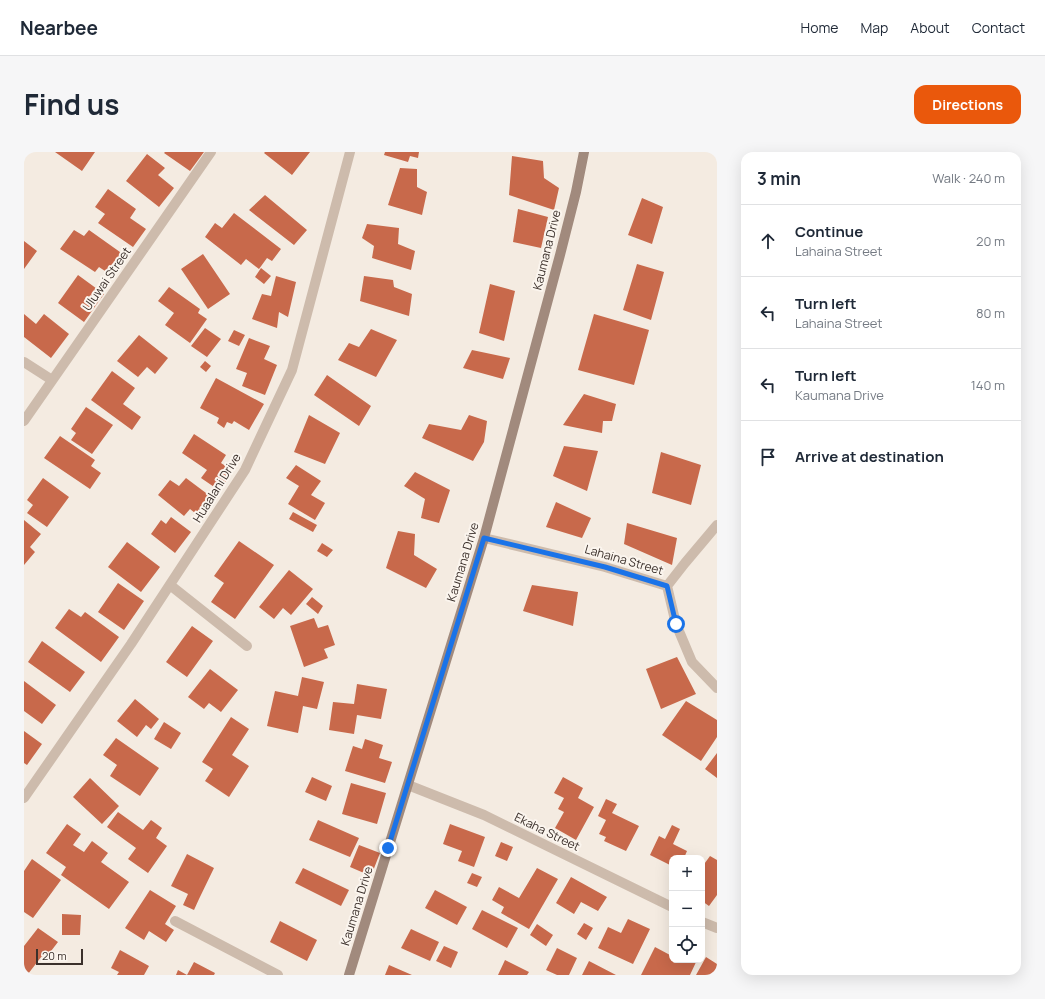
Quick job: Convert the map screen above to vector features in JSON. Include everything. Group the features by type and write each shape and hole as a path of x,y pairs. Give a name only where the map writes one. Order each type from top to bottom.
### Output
{"street":[{"name":"Uluwai Street","path":"24,421 211,152"},
{"name":"Huaalani Drive","path":"24,798 90,704 245,470 292,370 350,152"},
{"name":"Kaumana Drive","path":"349,975 484,538 560,255 576,192 584,152"},
{"path":"24,362 52,380"},
{"path":"667,586 717,525"},
{"name":"Lahaina Street","path":"484,538 605,567 667,586 676,624 692,662 717,688"},
{"path":"170,585 247,646"},
{"name":"Ekaha Street","path":"408,785 484,815 669,906"},
{"path":"175,921 278,975"},
{"path":"705,923 717,928"}],"building":[{"path":"55,152 95,152 82,171"},
{"path":"204,152 190,171 164,153"},
{"path":"310,152 292,175 264,153"},
{"path":"385,152 419,152 418,158 410,156 408,162 384,155"},
{"path":"147,154 165,168 158,175 174,188 159,207 126,181"},
{"path":"512,156 543,161 544,178 559,188 554,210 509,195"},
{"path":"400,168 417,169 417,187 427,192 422,215 388,205"},
{"path":"108,189 136,209 130,218 146,229 133,247 98,223 105,214 95,207"},
{"path":"265,195 307,230 294,245 249,210"},
{"path":"642,198 663,207 652,244 628,235"},
{"path":"518,209 548,217 541,248 513,242"},
{"path":"234,213 281,249 272,261 267,258 259,269 246,259 241,265 205,237 215,223 222,228"},
{"path":"367,224 399,228 398,244 415,251 411,270 372,258 374,246 362,238"},
{"path":"74,230 84,236 89,230 127,257 114,277 99,267 95,272 60,249"},
{"path":"24,241 37,251 24,269"},
{"path":"203,254 230,294 208,309 181,269"},
{"path":"637,264 664,272 651,320 623,310"},
{"path":"261,268 271,276 264,284 255,277"},
{"path":"78,275 104,294 84,322 58,303"},
{"path":"276,276 296,282 288,317 279,312 277,328 252,319 262,294 271,296"},
{"path":"364,276 393,280 394,287 412,294 409,316 360,301"},
{"path":"490,284 515,291 504,341 479,333"},
{"path":"169,287 200,309 198,313 207,319 190,343 165,325 174,313 158,301"},
{"path":"24,314 36,324 44,314 69,334 51,358 24,337"},
{"path":"594,314 649,330 634,385 578,370"},
{"path":"205,328 221,339 207,357 191,346"},
{"path":"371,329 397,340 376,377 338,360 349,343 359,347"},
{"path":"234,330 245,335 239,346 228,341"},
{"path":"139,335 168,358 155,374 147,367 138,377 117,361"},
{"path":"249,338 270,346 264,359 277,365 265,395 242,386 247,373 236,369"},
{"path":"472,350 510,358 503,379 463,368"},
{"path":"205,361 211,366 206,372 200,367"},
{"path":"112,371 135,388 123,404 141,417 132,430 91,400"},
{"path":"327,375 371,406 359,426 314,395"},
{"path":"216,378 264,404 249,430 234,421 232,424 227,422 224,428 217,423 219,418 200,408"},
{"path":"584,394 616,404 612,421 603,421 602,433 563,425"},
{"path":"86,407 113,425 92,454 71,440 76,433 71,429"},
{"path":"309,415 340,433 325,464 294,452"},
{"path":"469,415 487,421 484,442 473,461 422,438 429,424 461,430"},
{"path":"194,434 226,455 221,463 233,471 220,491 201,478 207,470 182,453"},
{"path":"60,436 95,460 91,466 101,473 90,489 44,458"},
{"path":"564,446 598,451 587,491 553,476"},
{"path":"661,452 701,465 691,505 652,493"},
{"path":"296,465 321,481 311,495 325,503 315,520 288,504 299,486 286,478"},
{"path":"415,472 450,490 439,523 421,518 425,499 404,486"},
{"path":"43,478 69,497 47,527 27,513 33,505 27,500"},
{"path":"186,478 214,499 200,517 190,509 184,516 158,495 170,480 179,486"},
{"path":"556,502 591,518 582,538 546,527"},
{"path":"293,512 317,525 313,532 289,519"},
{"path":"171,517 191,532 175,553 151,534 161,520 166,524"},
{"path":"24,520 41,534 30,547 35,552 24,565"},
{"path":"627,523 677,538 672,565 624,544"},
{"path":"398,531 415,534 414,555 437,569 426,588 386,568"},
{"path":"239,541 274,565 235,619 211,602 224,583 214,576"},
{"path":"127,542 160,567 141,592 108,567"},
{"path":"322,543 333,550 327,557 317,551"},
{"path":"289,570 313,589 291,615 283,608 274,619 259,607"},
{"path":"118,583 144,601 124,630 98,612"},
{"path":"532,585 578,592 573,626 523,611"},
{"path":"312,597 323,606 318,614 306,604"},
{"path":"69,609 81,617 85,612 119,637 101,662 55,628"},
{"path":"314,618 318,628 328,625 335,645 324,649 328,658 304,667 290,626"},
{"path":"192,626 213,641 187,677 166,662"},
{"path":"42,641 85,672 70,692 28,662"},
{"path":"677,657 696,694 661,709 646,669"},
{"path":"210,669 238,690 221,712 209,703 204,709 188,697"},
{"path":"302,677 324,682 317,709 303,706 298,733 267,726 275,691 298,696"},
{"path":"24,681 56,705 42,724 24,711"},
{"path":"357,684 387,689 381,719 357,715 354,734 329,730 333,702 354,704"},
{"path":"135,699 159,719 151,729 146,725 137,737 117,721"},
{"path":"686,701 717,720 717,737 701,761 662,735"},
{"path":"231,717 249,729 232,755 249,766 229,797 205,781 213,769 202,762"},
{"path":"164,722 181,733 171,749 154,739"},
{"path":"24,731 42,744 27,765 24,763"},
{"path":"116,738 159,768 140,796 110,776 117,765 103,755"},
{"path":"365,739 383,745 379,758 392,762 385,783 345,771 353,746 362,749"},
{"path":"717,753 717,778 705,769"},
{"path":"312,777 332,786 326,801 305,792"},
{"path":"563,777 583,788 578,798 594,807 576,840 555,828 564,812 558,809 564,798 554,793"},
{"path":"90,778 119,806 102,824 73,797"},
{"path":"351,783 386,793 377,824 342,814"},
{"path":"606,799 617,804 612,813 639,826 626,851 604,841 606,837 599,834 606,820 598,816"},
{"path":"118,812 143,830 151,820 162,828 156,838 167,846 148,873 128,859 136,848 107,827"},
{"path":"318,820 359,838 350,857 309,840"},
{"path":"67,824 81,834 73,845 84,852 92,841 108,853 101,862 129,882 109,909 61,875 66,867 46,853"},
{"path":"450,824 485,837 474,867 458,861 462,851 443,844"},
{"path":"672,825 680,829 673,844 687,851 685,855 669,855 669,864 650,855 659,836 665,839"},
{"path":"501,842 513,847 507,861 495,856"},
{"path":"359,845 380,853 371,876 350,867"},
{"path":"187,854 214,868 194,910 183,905 188,894 171,886"},
{"path":"710,856 717,860 717,895 709,906 705,903 705,863"},
{"path":"32,859 61,880 33,918 24,912 24,871"},
{"path":"303,868 349,890 341,906 295,883"},
{"path":"537,868 558,879 529,929 501,913 504,907 492,900 499,887 519,898"},
{"path":"472,873 482,877 477,887 467,883"},
{"path":"571,877 607,897 598,911 581,902 574,914 556,903"},
{"path":"150,890 176,906 165,924 174,930 166,942 149,931 144,940 125,928"},
{"path":"435,890 467,907 457,925 425,908"},
{"path":"482,910 518,928 507,948 472,929"},
{"path":"62,914 81,915 80,935 62,935"},
{"path":"628,919 650,929 633,964 598,948 608,927 621,933"},
{"path":"280,921 317,940 307,961 270,942"},
{"path":"584,923 593,928 586,940 577,934"},
{"path":"537,924 553,935 546,946 530,935"},
{"path":"38,928 58,942 48,955 45,952 28,974 24,971 24,946"},
{"path":"411,929 439,942 430,961 401,948"},
{"path":"444,946 458,952 451,968 436,961"},
{"path":"655,947 669,954 669,963 696,963 690,975 641,975"},
{"path":"557,948 577,958 569,975 557,975 546,970"},
{"path":"120,950 149,966 144,975 117,975 119,972 111,968"},
{"path":"706,957 717,964 717,975 696,975 703,963 705,963"},
{"path":"505,960 529,972 527,975 498,975"},
{"path":"589,961 616,975 582,975"},
{"path":"194,962 215,973 214,975 187,975"},
{"path":"389,965 412,975 385,975"},
{"path":"178,970 187,975 176,975"}],"route":[{"path":"388,848 484,538 605,567 667,586 676,624"}]}
